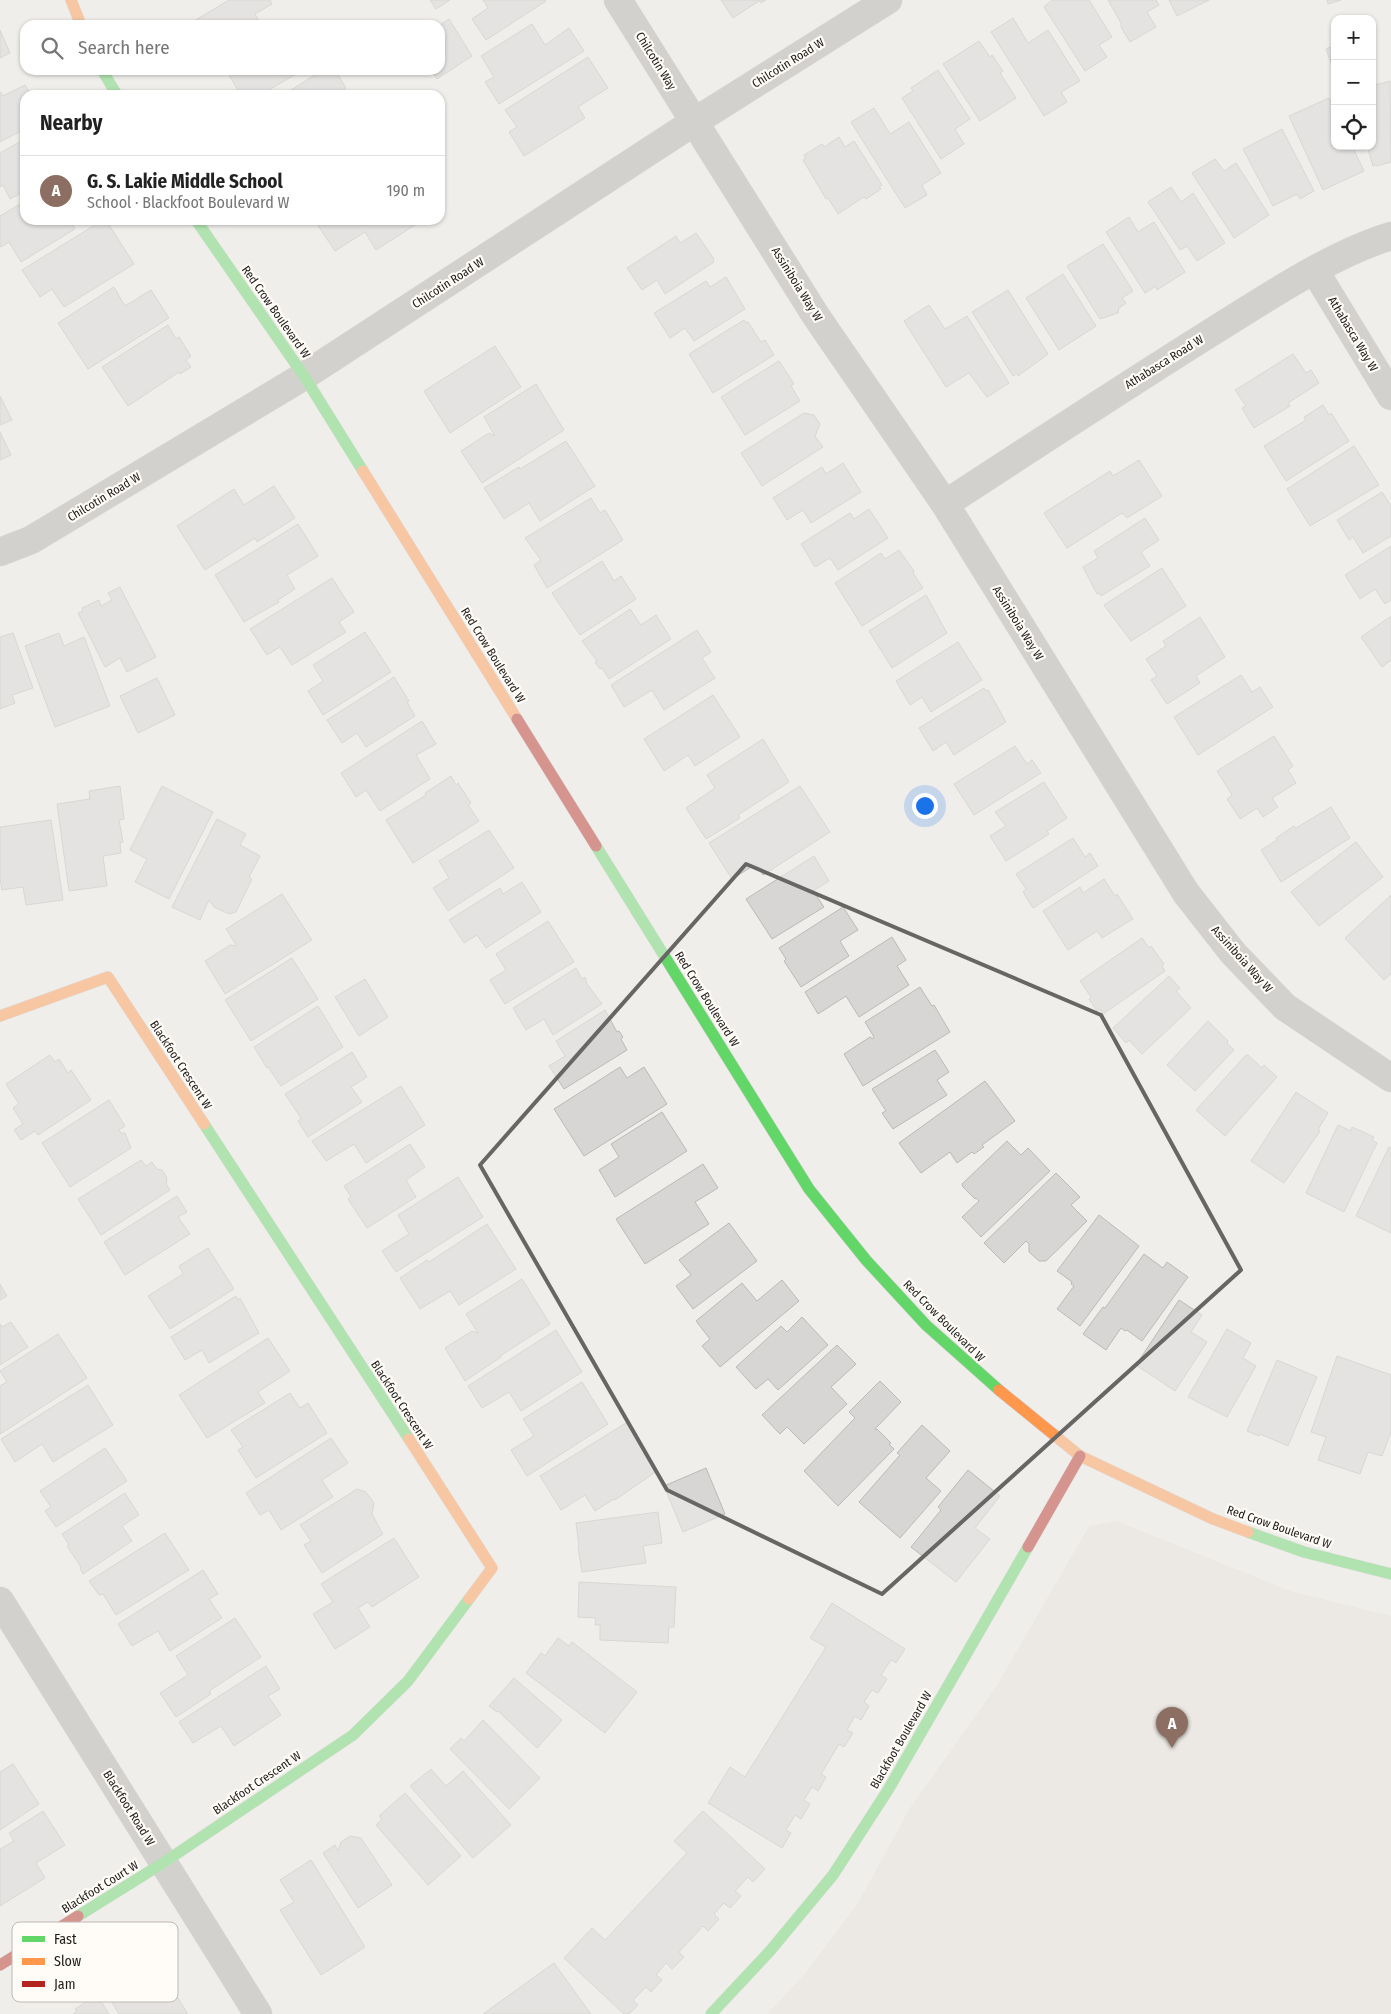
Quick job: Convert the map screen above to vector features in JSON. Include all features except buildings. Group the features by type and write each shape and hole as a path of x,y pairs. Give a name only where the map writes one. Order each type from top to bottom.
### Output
{"street":[{"path":"71,0 79,20"},
{"name":"Chilcotin Way","path":"618,0 694,122"},
{"name":"Chilcotin Road W","path":"0,552 32,540 304,376 694,122 888,0"},
{"path":"105,75 114,90"},
{"name":"Assiniboia Way W","path":"694,122 816,316 945,504 1186,893 1233,953 1285,1007 1391,1078"},
{"name":"Red Crow Boulevard W","path":"199,225 304,376 809,1189 866,1260 926,1325 976,1371 1080,1456 1213,1519 1304,1552 1391,1574"},
{"name":"Athabasca Road W","path":"945,504 1124,387 1261,302 1366,244 1391,236"},
{"name":"Athabasca Way W","path":"1315,271 1391,396"},
{"name":"Blackfoot Crescent W","path":"0,1016 108,977 492,1568 408,1681 353,1735 163,1863"},
{"name":"Blackfoot Boulevard W","path":"711,2014 770,1951 838,1867 888,1790 1080,1456"},
{"name":"Blackfoot Road W","path":"0,1601 258,2014"},
{"name":"Blackfoot Court W","path":"69,1922 163,1863"},
{"name":"Blackfoot Court W","path":"0,1965 12,1957"}],"highlighted area":[{"path":"746,864 1101,1015 1241,1270 882,1594 667,1490 480,1165"}],"shaded area":[{"path":"1117,1521 1290,1591 1391,1616 1391,2014 767,2014 804,1975 858,1903 910,1808 996,1687 1089,1526"}],"traffic: fast":[{"path":"105,75 114,90"},
{"path":"199,225 304,376 363,471"},
{"path":"596,846 809,1189 866,1260 926,1325 999,1390"},
{"path":"204,1124 409,1439"},
{"path":"1248,1532 1304,1552 1391,1574"},
{"path":"711,2014 770,1951 833,1875 888,1790 1028,1547"},
{"path":"78,1916 163,1863 353,1735 408,1681 469,1599"}],"traffic: slow":[{"path":"71,0 79,20"},
{"path":"363,471 517,719"},
{"path":"0,1016 108,977 204,1124"},
{"path":"999,1390 1080,1456 1213,1519 1248,1532"},
{"path":"409,1439 492,1568 469,1599"}],"traffic: jam":[{"path":"517,719 596,846"},
{"path":"1028,1547 1080,1456"},
{"path":"68,1922 78,1916"},
{"path":"0,1965 12,1957"}],"place":[{"name":"G. S. Lakie Middle School","path":"1172,1748"}]}
